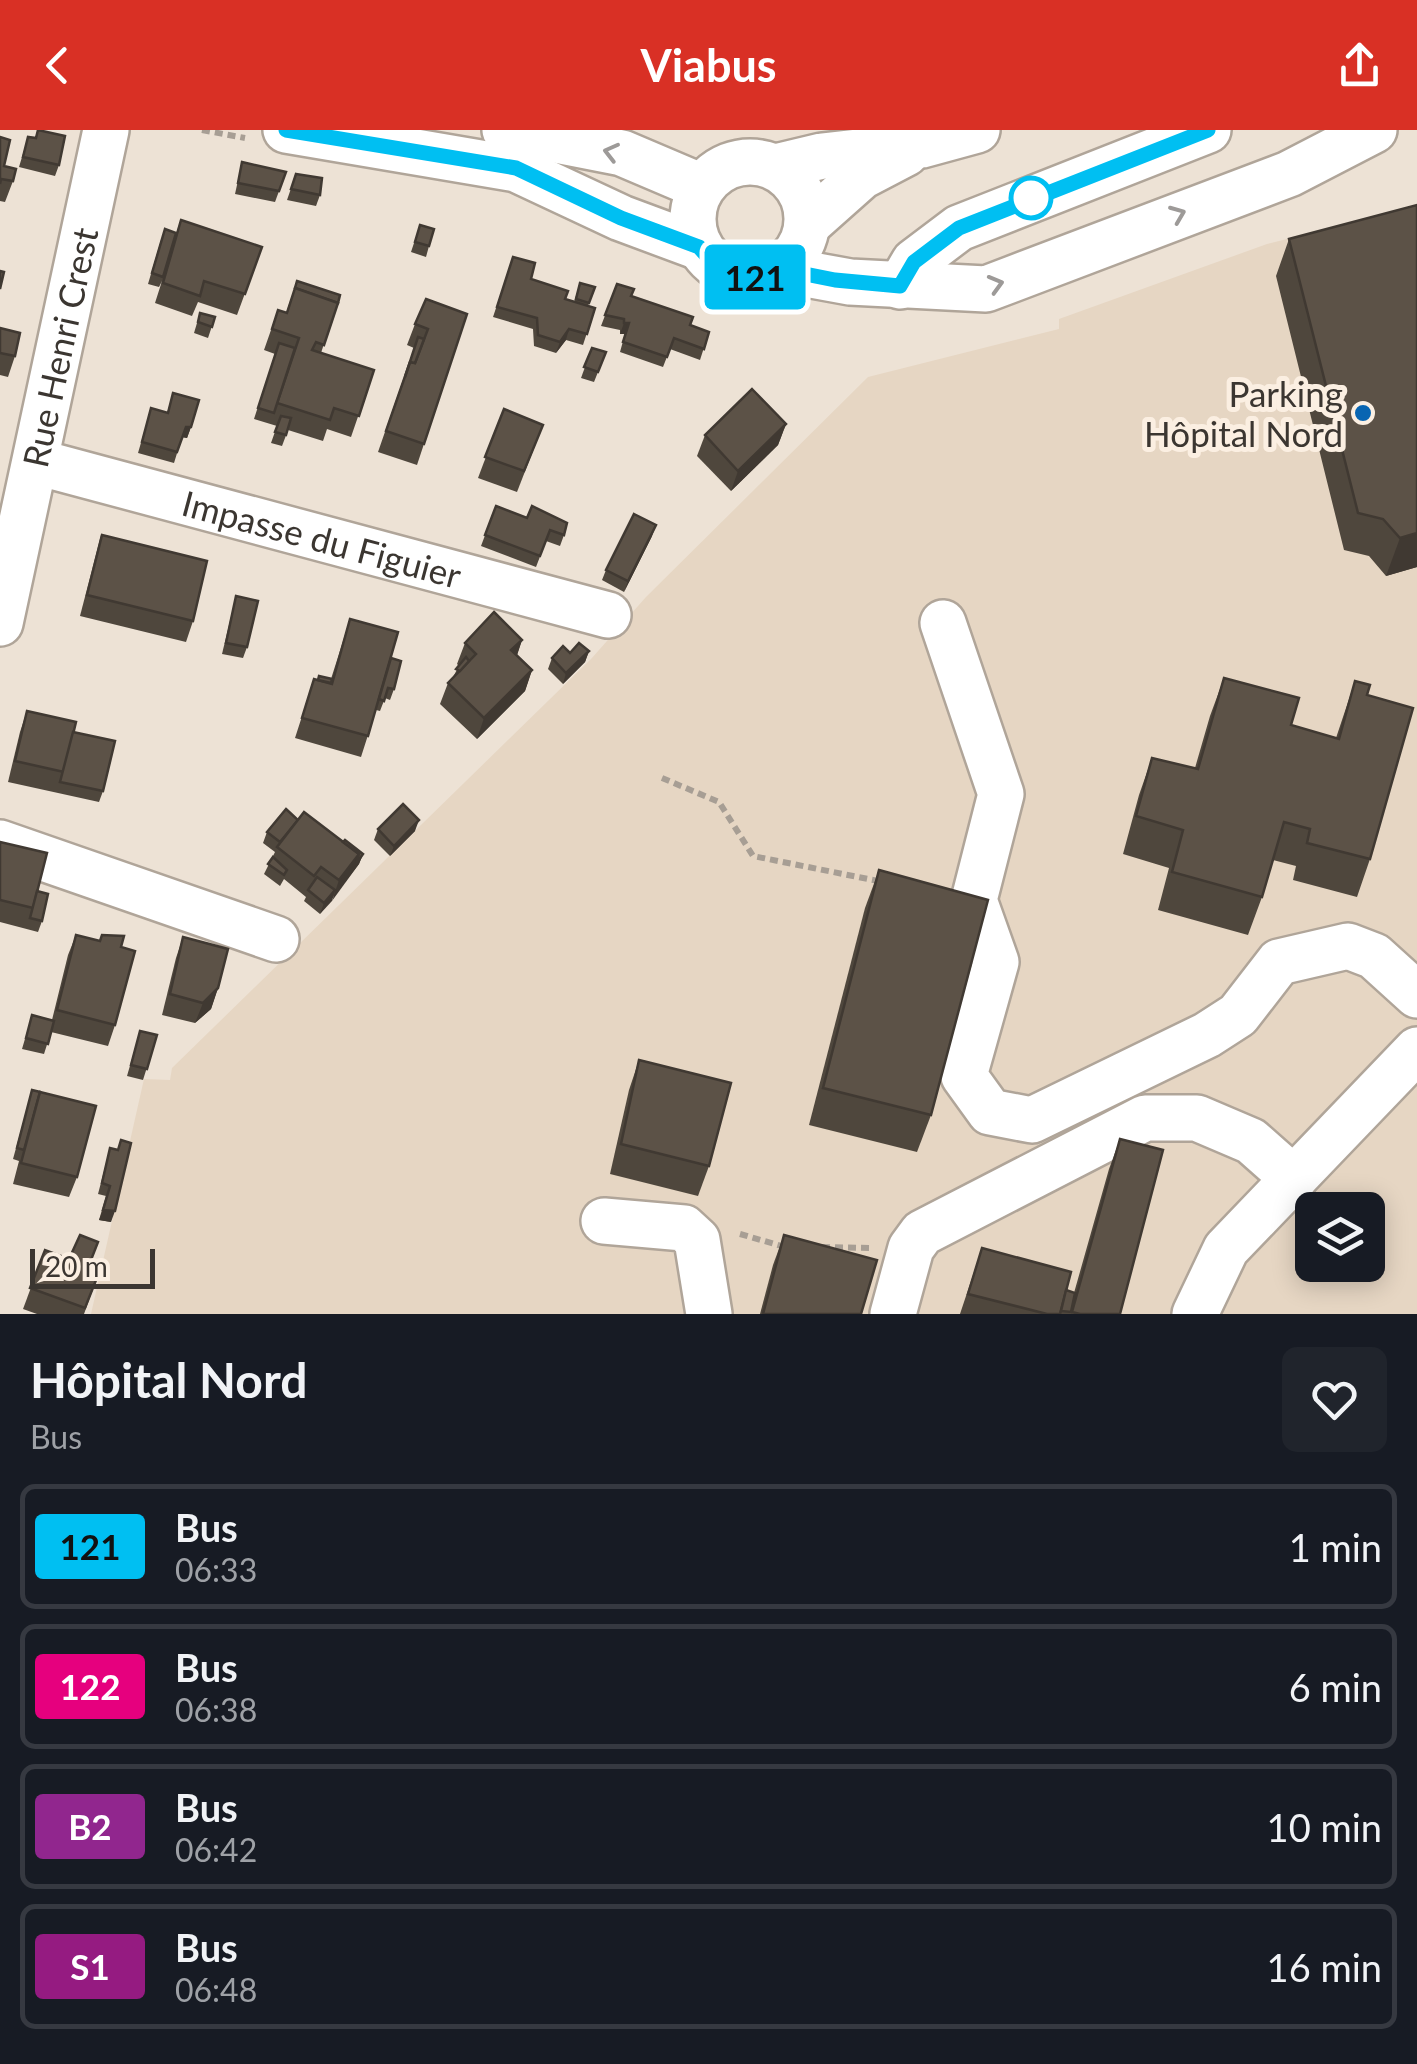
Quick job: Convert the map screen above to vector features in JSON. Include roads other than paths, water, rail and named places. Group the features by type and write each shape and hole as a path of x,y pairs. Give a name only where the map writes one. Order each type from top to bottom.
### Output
{"street":[{"name":"Rue Henri Crest","path":"0,624 106,130"},
{"path":"286,130 516,168 621,218 699,247"},
{"path":"505,130 622,154 702,187"},
{"path":"808,224 862,176 922,146 977,130"},
{"path":"900,286 914,262 959,228 1208,130"},
{"path":"780,269 835,280 986,289 1289,174 1374,130"},
{"path":"776,167 822,156 922,146"},
{"path":"756,162 776,167 794,181 805,201 808,224 803,242 780,269 758,277 734,275 714,264 699,247 692,227 693,206 702,187 716,172 735,163 756,162"},
{"name":"Impasse du Figuier","path":"37,462 608,616"},
{"path":"943,624 1000,794 974,900 996,962 964,1076 990,1112 1032,1120 1207,1035 1238,1015 1278,962 1348,946 1374,956 1417,995"},
{"path":"0,843 276,940"},
{"path":"1195,1314 1226,1249 1417,1050"},
{"path":"893,1314 911,1248 922,1233 1145,1118 1197,1118 1251,1141 1294,1178"},
{"path":"604,1221 684,1228 697,1240 709,1314"}],"place":[{"name":"Parking Hôpital Nord","path":"1363,413"}]}
